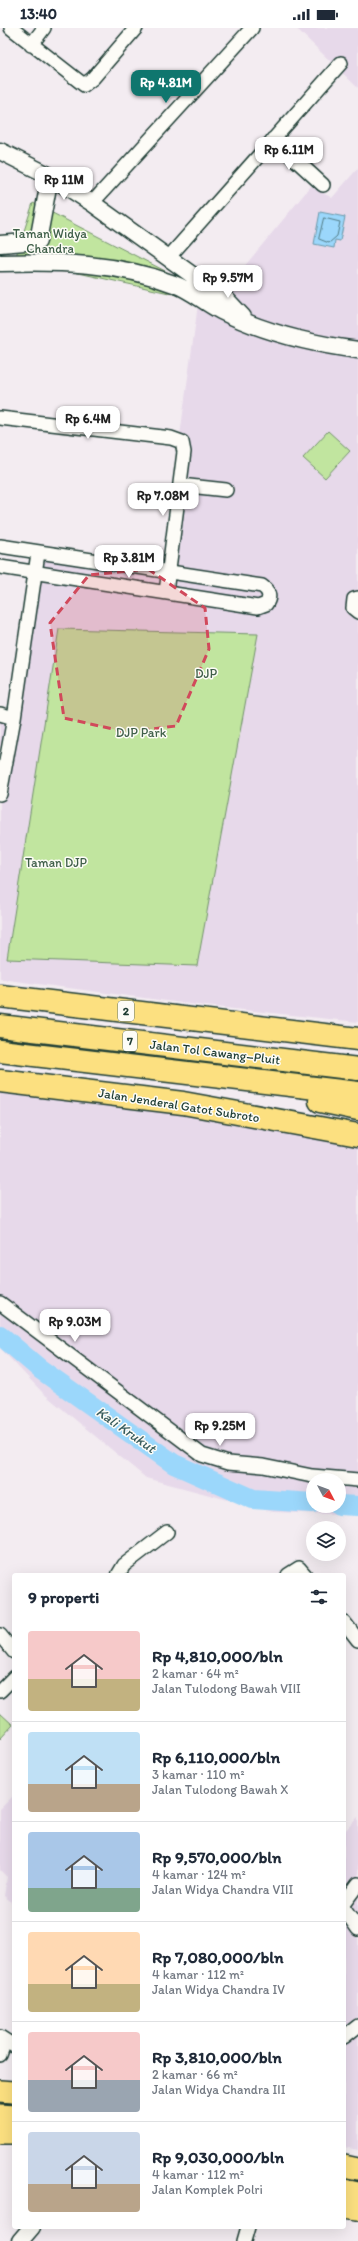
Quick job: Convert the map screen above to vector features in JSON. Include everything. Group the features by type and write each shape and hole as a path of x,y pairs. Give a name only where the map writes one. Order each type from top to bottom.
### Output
{"highway":[{"name":"2","path":"0,996 358,1039"},
{"name":"Jalan Tol Cawang–Pluit","path":"0,1026 358,1069"},
{"name":"Jalan Tol Cawang–Pluit","path":"0,1051 358,1093"},
{"path":"188,1074 358,1109"},
{"name":"Jalan Jenderal Gatot Subroto","path":"0,1081 183,1103 358,1135"}],"main road":[{"path":"0,2081 12,2082"},
{"path":"0,2091 12,2092"},
{"path":"0,2115 12,2116"},
{"path":"0,2133 12,2133"},
{"path":"346,2166 358,2169"},
{"path":"346,2177 358,2180"},
{"path":"346,2190 358,2193"},
{"path":"346,2208 358,2210"}],"street":[{"path":"11,28 84,85 93,78 136,28"},
{"path":"31,45 44,28"},
{"path":"92,203 252,28"},
{"path":"168,258 341,63"},
{"path":"273,139 322,185"},
{"path":"0,151 54,179 92,203 168,258 198,288"},
{"path":"0,244 38,241 46,194 54,179"},
{"path":"0,263 58,263 104,266 147,275 175,284 198,288 227,300 250,324 299,338 358,350"},
{"path":"0,418 176,439 182,442 184,452 166,592"},
{"path":"180,485 226,490"},
{"path":"0,546 168,573 262,586 268,592 269,596 266,604 258,607 0,567"},
{"path":"0,794 14,718 38,553"},
{"path":"358,598 354,599 352,603 353,608 358,612"},
{"path":"0,714 14,718"},
{"path":"0,1303 202,1455 228,1463 263,1466 312,1476 358,1480"},
{"path":"343,1469 358,1472"},
{"path":"119,1573 124,1565 167,1532"},
{"path":"291,1573 299,1568 304,1573"},
{"path":"346,1625 358,1640"},
{"path":"0,1636 12,1650"},
{"path":"0,1691 12,1679"},
{"path":"346,1899 358,1884"},
{"path":"346,1912 358,1929"},
{"path":"346,2035 358,2026"},
{"path":"0,2055 6,2041"},
{"path":"20,2241 30,2229"},
{"path":"244,2241 247,2229"}],"highlighted area":[{"path":"148,569 205,608 209,649 176,726 126,732 64,718 50,623 89,575"}],"shaded area":[{"path":"296,28 358,28 358,88"},
{"path":"358,168 358,1022 205,1006 0,979 0,712 12,714 32,557 161,573 200,290 224,291 311,186 332,198"},
{"path":"0,1082 358,1135 358,1515 273,1512 146,1478 43,1393 0,1348"},
{"path":"12,1797 12,1902 4,1896 7,1877 0,1870 0,1809"},
{"path":"358,1817 358,2016 346,2025 346,1830"},
{"path":"358,2031 358,2150 346,2147 346,2040"}],"green space":[{"name":"Taman Widya Chandra","path":"33,203 237,308 15,259"},
{"path":"328,431 350,451 325,478 303,458"},
{"name":"DJP Park","path":"59,629 258,634 197,966 7,959"},
{"path":"0,1713 12,1724 12,1726 0,1739"}],"water":[{"path":"320,212 345,217 340,241 335,240 334,248 314,244"}],"waterway":[{"name":"Kali Krukut","path":"0,1335 40,1369 174,1464 253,1499 306,1503"},
{"name":"Kali Krukut","path":"346,1505 358,1506"}],"park label":[{"name":"DJP","path":"206,673"},
{"name":"Taman DJP","path":"56,862"}]}
